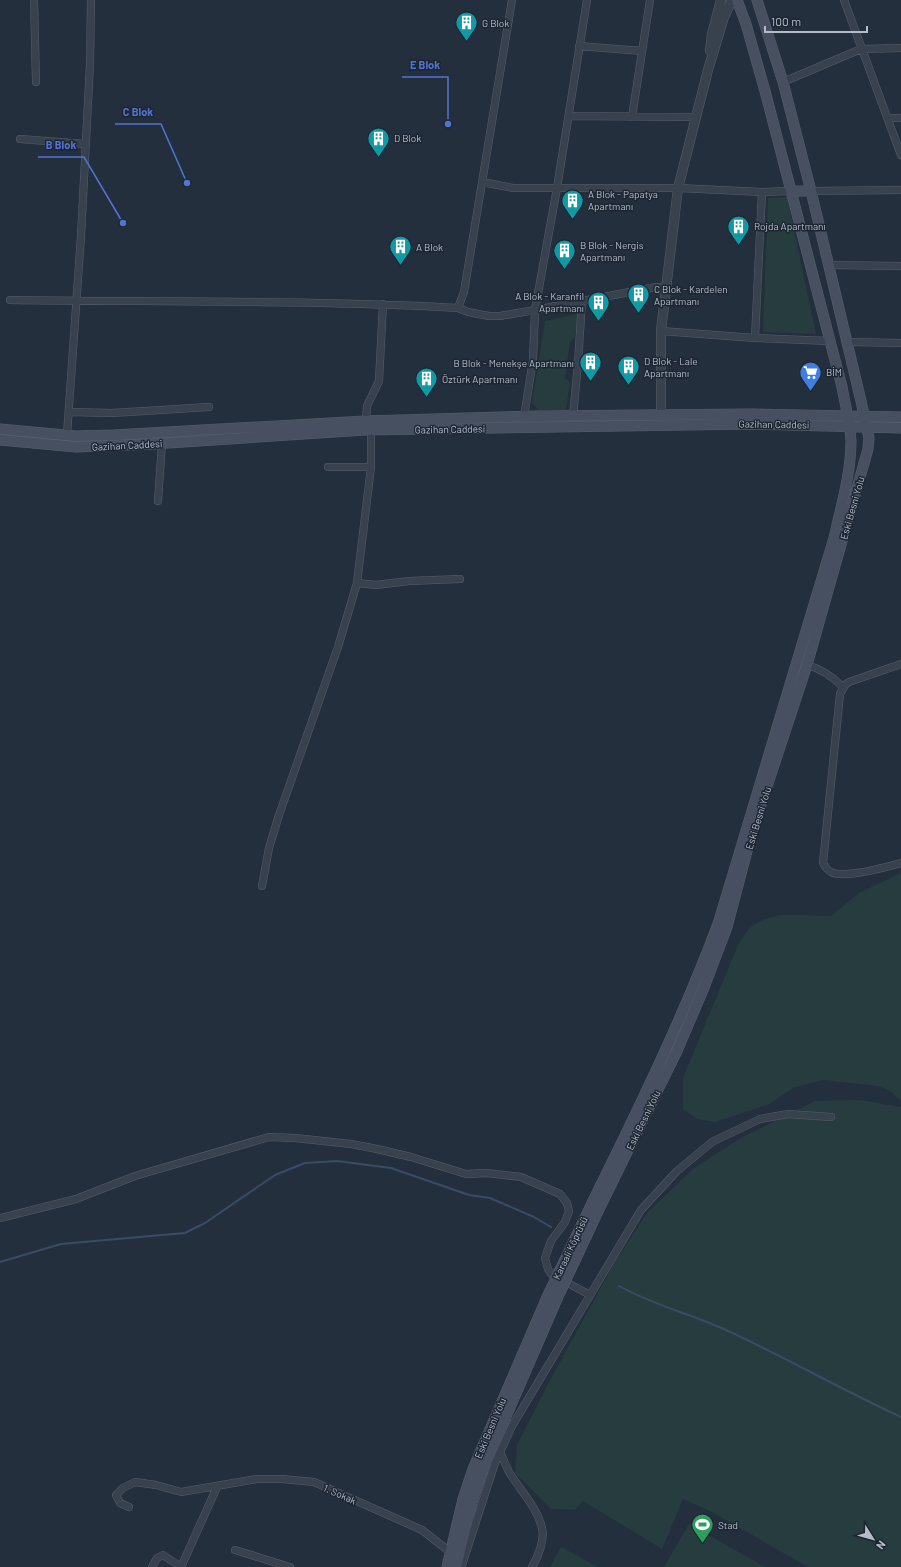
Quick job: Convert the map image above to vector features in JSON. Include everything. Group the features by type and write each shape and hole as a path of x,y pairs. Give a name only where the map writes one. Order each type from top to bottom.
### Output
{"main road":[{"name":"Eski Besni Yolu","path":"597,1203 665,1054 718,924 834,538 846,483 850,447 848,421 842,387 746,24 737,0"},
{"name":"Eski Besni Yolu","path":"597,1203 674,1058 727,927 752,832 807,665 867,455 869,438 865,416 811,190 782,82 757,0"},
{"path":"791,191 811,190"},
{"name":"Gazihan Caddesi","path":"0,429 67,435 114,435 366,420 757,414 848,421 867,426 901,428"},
{"name":"Gazihan Caddesi","path":"0,440 76,446 162,443 371,430 848,421 865,416 901,417"},
{"path":"867,455 875,439 885,427"},
{"name":"Karaali Köprüsü","path":"553,1297 597,1203"},
{"name":"Eski Besni Yolu","path":"455,1563 463,1499 476,1462 553,1297"}],"street":[{"path":"34,0 36,82"},
{"path":"67,435 70,412 86,144 90,64 91,0"},
{"path":"458,308 464,292 512,0"},
{"path":"524,417 533,360 535,310 557,188 587,0"},
{"path":"632,117 650,0"},
{"path":"708,70 712,34 720,0"},
{"path":"661,415 661,331 678,188 708,70 724,17 732,0"},
{"path":"844,0 901,155"},
{"path":"579,46 642,51"},
{"path":"782,82 861,49 901,48"},
{"path":"569,116 695,117"},
{"path":"888,118 901,118"},
{"path":"20,139 86,144"},
{"path":"482,182 513,188 678,188 762,192 791,191"},
{"path":"811,190 901,190"},
{"path":"755,338 762,192"},
{"path":"828,265 901,266"},
{"path":"10,300 149,300 383,304 458,308 468,312 495,316 656,287 666,287"},
{"path":"573,416 582,301"},
{"path":"366,420 367,406 379,382 383,304"},
{"path":"661,331 755,338 829,341"},
{"path":"847,342 901,343"},
{"path":"70,412 112,413 209,407"},
{"path":"262,886 269,848 279,815 338,647 357,583 371,467 371,430"},
{"path":"158,501 162,443"},
{"path":"328,467 371,467"},
{"path":"357,583 376,585 408,581 460,579"},
{"path":"901,664 849,682 843,687 840,694 823,862 830,872 835,874 857,873 901,864"},
{"path":"807,665 817,668 835,679 843,687"},
{"path":"455,1563 495,1463 512,1426 641,1210 677,1172 712,1142 760,1119 788,1114 832,1117"},
{"path":"0,1218 76,1200 135,1176 269,1137 351,1144 412,1157 466,1174 486,1173 521,1177 560,1194 567,1203 568,1211 566,1222 551,1241 545,1258 548,1269 551,1274 590,1294"},
{"path":"500,1452 508,1470 534,1510 542,1529 542,1538 536,1560 532,1567"},
{"name":"1. Sokak","path":"129,1507 120,1503 116,1495 123,1488 135,1482 156,1485 181,1492 257,1479 282,1479 314,1482 422,1530 455,1563"},
{"path":"152,1567 157,1558 164,1555 181,1567 217,1487"},
{"path":"235,1550 290,1567"}],"green space":[{"path":"787,197 816,334 763,332 768,198"},
{"path":"578,314 575,337 570,342 565,378 570,382 566,410 539,410 532,403 545,321"},
{"path":"901,873 901,1101 890,1091 878,1086 823,1080 795,1087 769,1104 715,1122 697,1119 683,1109 683,1078 738,945 749,929 760,921 779,916 831,916 859,893"},
{"path":"860,1100 901,1107 901,1567 808,1567 710,1511 683,1499 662,1549 583,1501 575,1510 551,1509 515,1473 517,1445 548,1384 615,1262 647,1213 694,1168 741,1138 815,1101"},
{"name":"Stad","path":"689,1524 765,1567 664,1567"},
{"path":"561,1547 598,1567 550,1567"}],"waterway":[{"path":"0,1262 61,1244 185,1233 205,1223 275,1175 305,1163 337,1161 391,1168 469,1195 490,1198 534,1217 551,1227"},
{"path":"619,1286 645,1299 726,1330 901,1417"}],"place":[{"name":"G Blok","path":"466,42"},
{"name":"E Blok","path":"448,124"},
{"name":"D Blok","path":"378,158"},
{"name":"C Blok","path":"187,183"},
{"name":"A Blok - Papatya Apartmanı","path":"573,220"},
{"name":"B Blok","path":"123,223"},
{"name":"Rojda Apartmanı","path":"739,246"},
{"name":"A Blok","path":"400,266"},
{"name":"B Blok - Nergis Apartmanı","path":"565,270"},
{"name":"C Blok - Kardelen Apartmanı","path":"639,314"},
{"name":"A Blok - Karanfil Apartmanı","path":"599,322"},
{"name":"B Blok - Menekşe Apartmanı","path":"590,382"},
{"name":"D Blok - Lale Apartmanı","path":"628,386"},
{"name":"BİM","path":"810,392"},
{"name":"Öztürk Apartmanı","path":"427,398"},
{"name":"Stad","path":"702,1544"}]}
